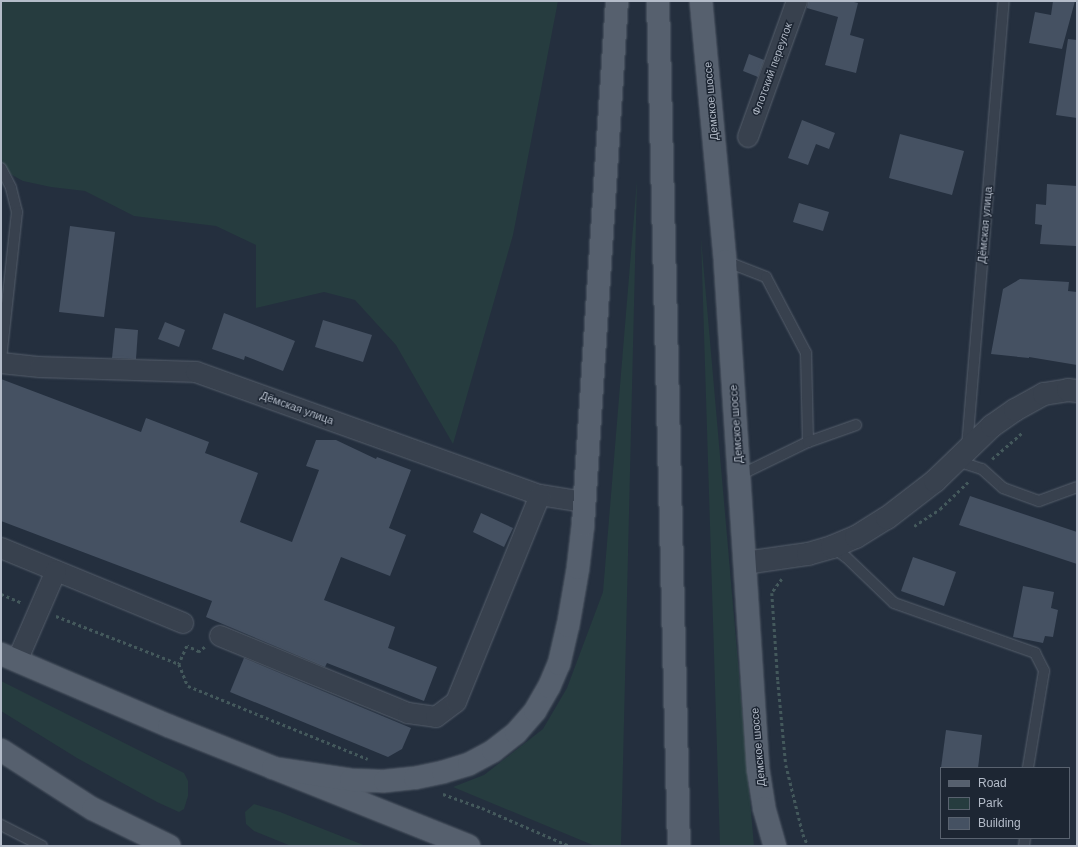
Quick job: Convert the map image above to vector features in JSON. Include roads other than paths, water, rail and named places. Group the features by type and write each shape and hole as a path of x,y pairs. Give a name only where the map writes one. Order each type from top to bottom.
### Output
{"main road":[{"path":"273,768 351,780 385,781 415,778 469,764 493,751 516,733 535,711 549,687 558,664 568,626 578,568 584,502 617,1"},
{"path":"658,1 678,838"},
{"name":"Демское шоссе","path":"701,1 725,261 758,769 764,808 775,846"},
{"path":"9,658 162,723 469,846"},
{"path":"1,750 93,809 169,846"}],"street":[{"name":"Флотский переулок","path":"748,136 797,1"},
{"name":"Дёмская улица","path":"1,363 40,367 196,372 540,495 584,502"},
{"path":"745,563 808,554 832,547 856,537 887,518 935,481 992,426 1027,402 1044,394 1068,390 1077,391"},
{"path":"220,636 408,713 436,717 456,702 540,495"},
{"path":"1,548 184,623"},
{"path":"9,658 39,609 56,571"}],"lane":[{"name":"Дёмская улица","path":"962,455 1004,1"},
{"path":"1,168 11,188 17,212 1,359"},
{"path":"725,261 766,277 806,353 808,442"},
{"path":"740,475 808,442 856,425"},
{"path":"962,455 982,469 1003,488 1040,501 1077,487"},
{"path":"832,547 846,558 894,603 1034,653 1044,671 1028,767"},
{"path":"1,825 42,846"}]}
